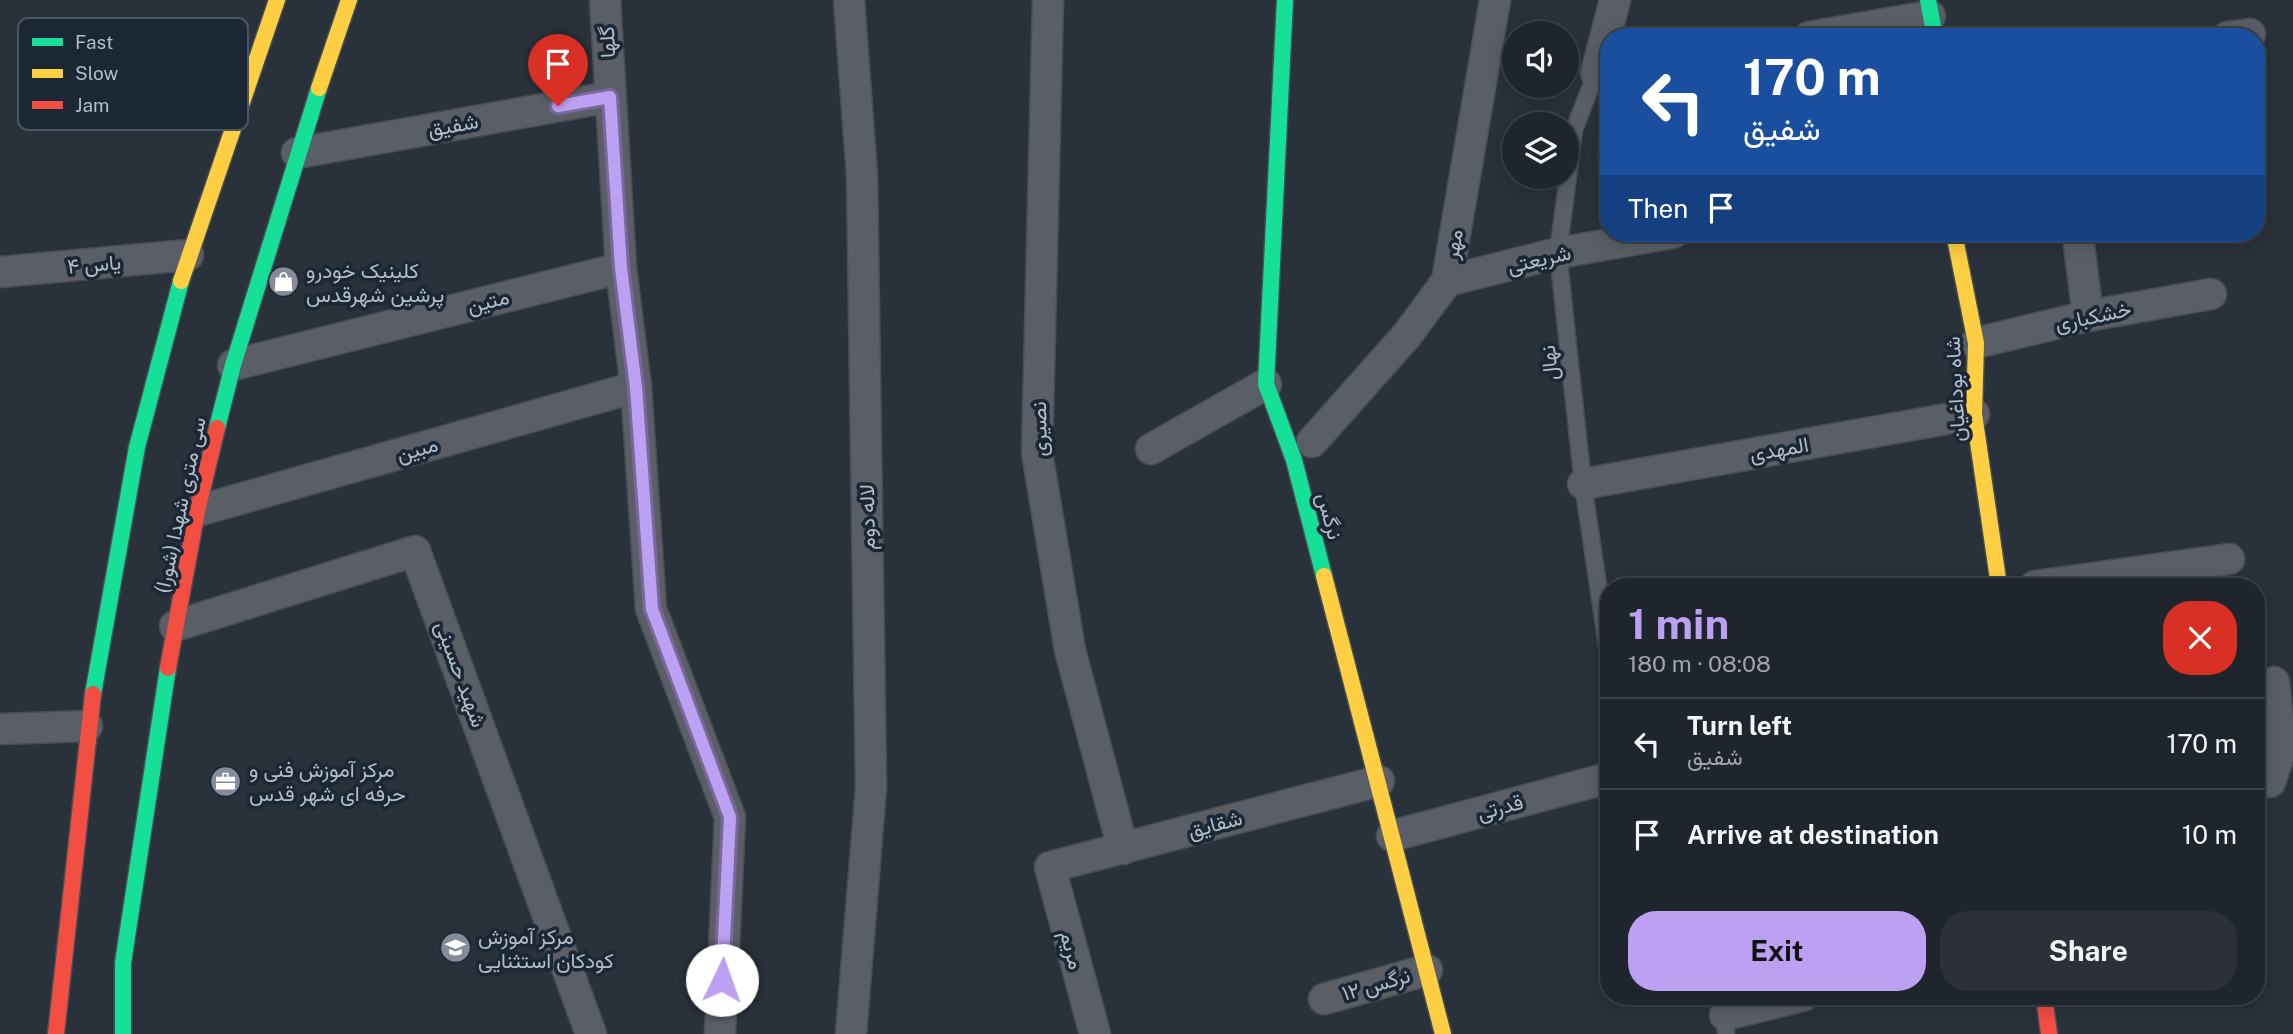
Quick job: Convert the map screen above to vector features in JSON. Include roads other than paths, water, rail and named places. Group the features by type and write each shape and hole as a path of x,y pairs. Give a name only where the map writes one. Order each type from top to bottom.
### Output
{"main road":[{"path":"248,83 277,0"},
{"name":"سی متری شهدا (شورا)","path":"123,1034 123,963 175,626 197,511 233,365 296,153 349,0"},
{"name":"نرگس","path":"1285,0 1266,384 1294,460 1443,1034"},
{"path":"57,1034 87,726 137,447 188,256 232,130"},
{"name":"شاه بوداغیان","path":"1956,242 1976,343 1974,414 1998,578"},
{"path":"2044,1005 2049,1034"}],"street":[{"name":"گلها","path":"606,0 621,268 636,387 652,609 730,817 720,1034"},
{"name":"لاله دوم","path":"849,0 862,176 871,787 851,1034"},
{"name":"نصیری","path":"1048,0 1037,453 1070,650 1123,849"},
{"name":"مهر","path":"1312,442 1407,335 1447,281 1496,0"},
{"path":"1610,28 1615,0"},
{"path":"1867,28 1931,18"},
{"name":"شفیق","path":"296,153 610,97"},
{"name":"شریعتی","path":"1447,281 1558,253 1621,242"},
{"path":"2079,245 2088,316"},
{"name":"یاس ۴","path":"0,271 188,256"},
{"name":"متین","path":"233,365 621,268"},
{"name":"خشکباری","path":"1976,343 2088,316 2211,294"},
{"path":"1151,449 1266,384"},
{"name":"مبین","path":"197,511 636,387"},
{"name":"المهدی","path":"1583,484 1974,414"},
{"name":"شهید حسینی","path":"175,626 415,551 591,1034"},
{"path":"2163,577 2213,569"},
{"path":"2269,784 2281,749 2274,682"},
{"path":"0,729 87,726"},
{"name":"قدرتی","path":"1392,836 1600,780"},
{"name":"شقایق","path":"1050,867 1379,781"},
{"name":"مریم","path":"1050,867 1095,1034"},
{"name":"نرگس ۱۲","path":"1324,999 1427,970"},
{"path":"1722,1015 1765,1005"}],"lane":[{"name":"نهال","path":"1600,76 1574,130 1558,253 1583,484 1600,598"}],"place":[{"name":"کلینیک خودرو پرشین شهرقدس","path":"283,282"},
{"name":"مرکز آموزش فنی و حرفه ای شهر قدس","path":"226,781"},
{"name":"مرکز آموزش کودکان استثنایی","path":"455,948"}]}
